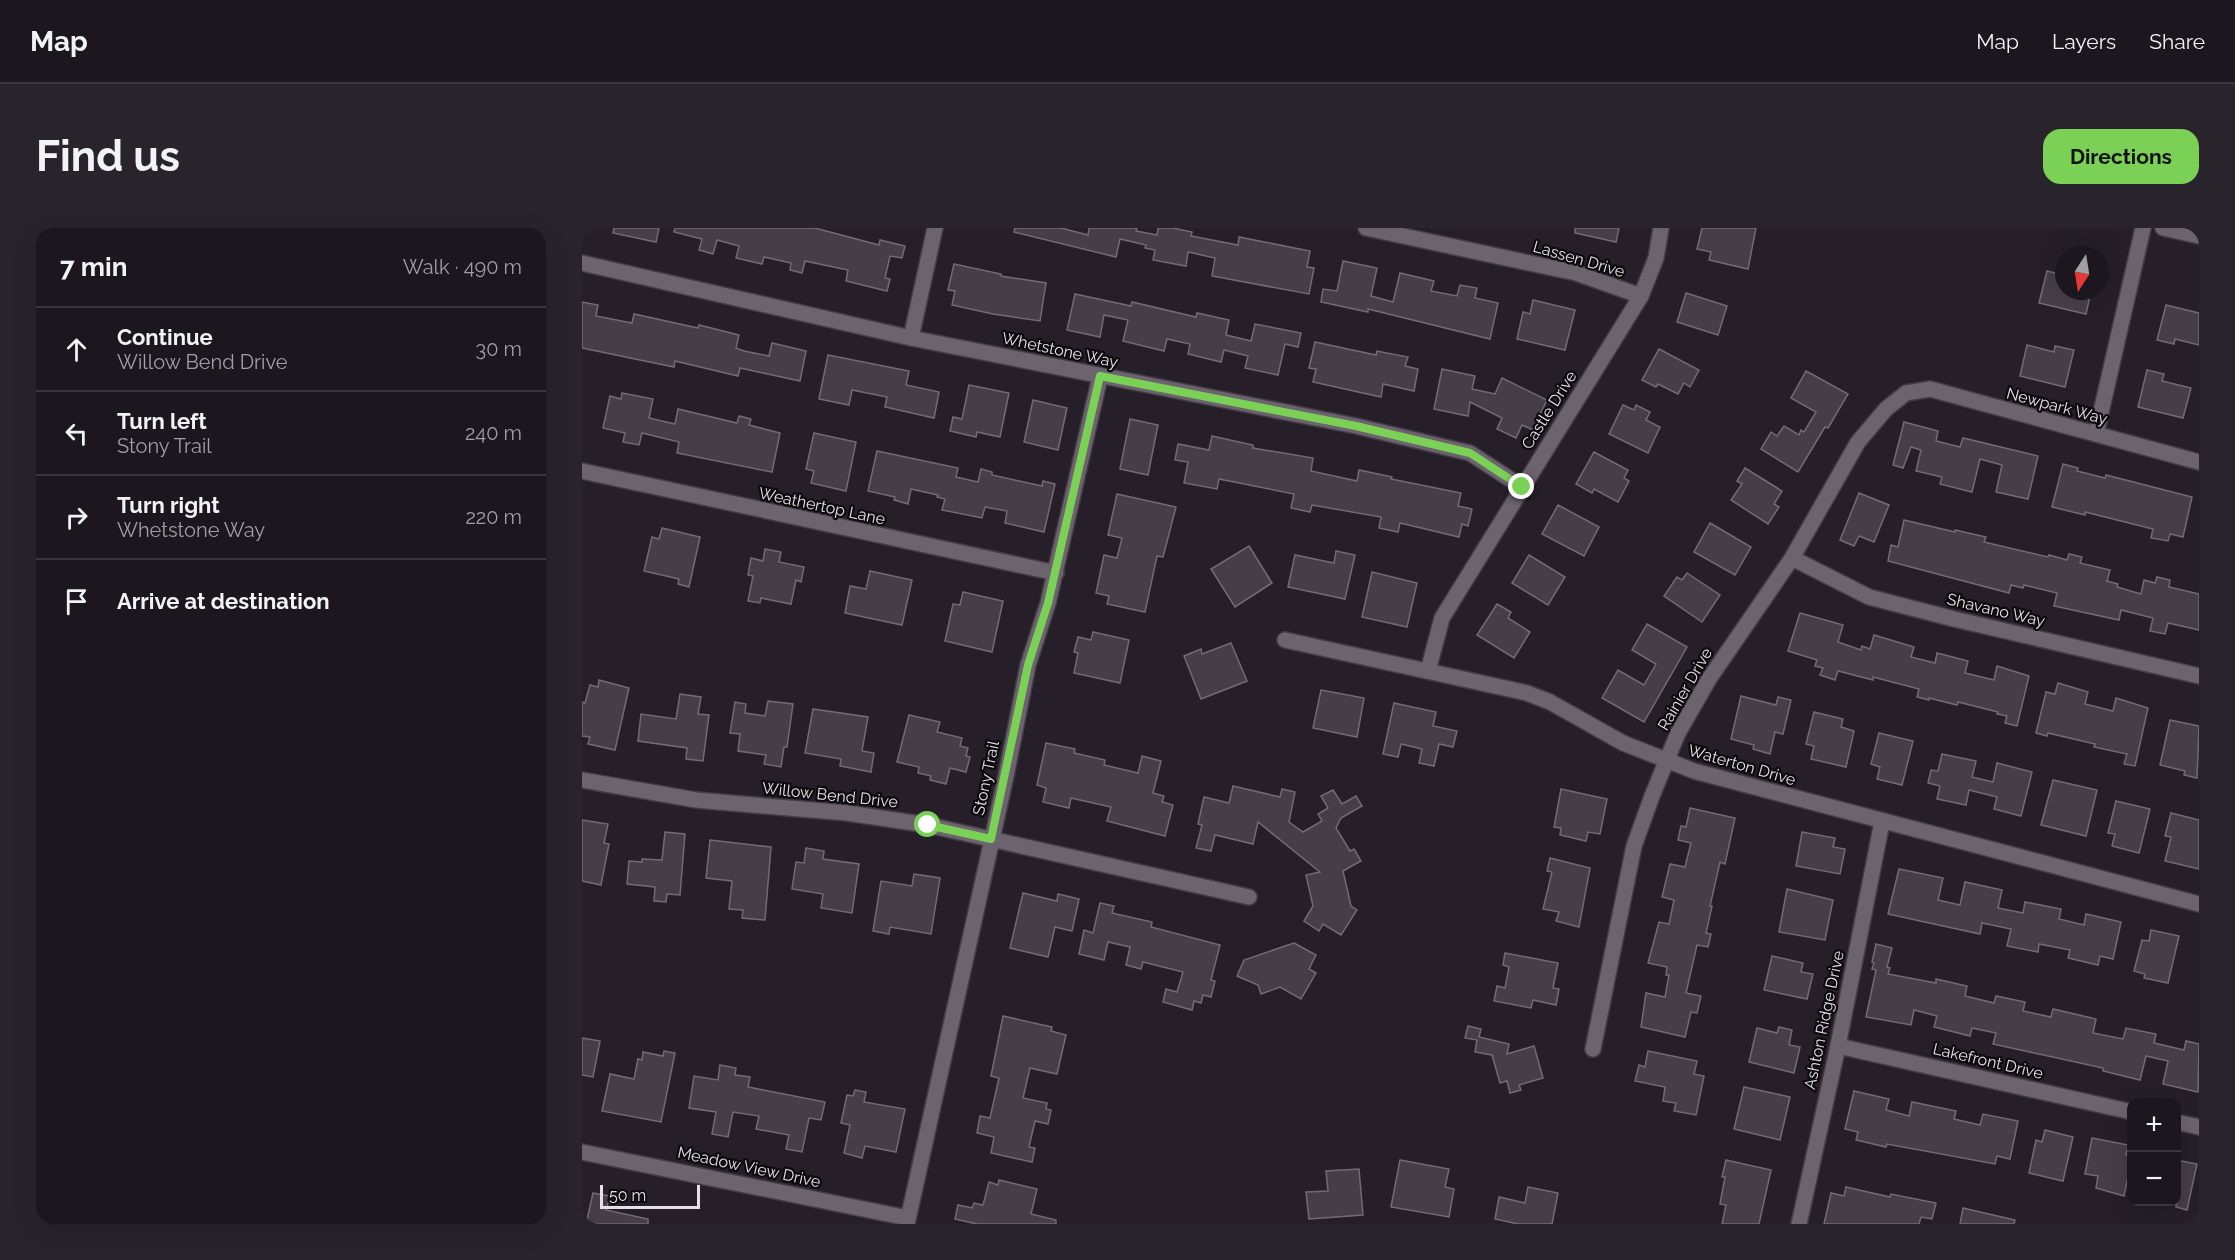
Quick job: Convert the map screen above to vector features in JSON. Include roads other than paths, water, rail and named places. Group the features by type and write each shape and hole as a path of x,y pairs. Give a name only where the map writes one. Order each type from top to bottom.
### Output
{"street":[{"path":"911,338 935,228"},
{"name":"Lassen Drive","path":"1366,228 1576,273 1641,296"},
{"name":"Castle Drive","path":"1428,671 1442,618 1641,296 1656,258 1661,228"},
{"path":"2096,434 2142,228"},
{"path":"2163,228 2199,236"},
{"name":"Whetstone Way","path":"582,263 911,338 1356,426 1470,453 1522,487"},
{"name":"Stony Trail","path":"908,1221 1028,665 1056,573 1100,376"},
{"name":"Newpark Way","path":"1906,393 1930,389 2199,462"},
{"name":"Rainier Drive","path":"1593,1049 1634,846 1678,733 1709,679 1792,558 1858,442 1886,409 1906,393"},
{"name":"Weathertop Lane","path":"582,471 1056,573"},
{"name":"Shavano Way","path":"1792,558 1869,597 2199,676"},
{"name":"Waterton Drive","path":"1285,640 1527,693 1550,702 1623,742 1666,761 1704,774 2199,904"},
{"name":"Willow Bend Drive","path":"582,780 696,800 847,813 928,825 1249,897"},
{"name":"Ashton Ridge Drive","path":"1799,1224 1838,1046 1882,822"},
{"name":"Lakefront Drive","path":"1838,1046 2127,1111"},
{"path":"2181,1123 2199,1127"},
{"name":"Meadow View Drive","path":"582,1152 908,1221"}]}
